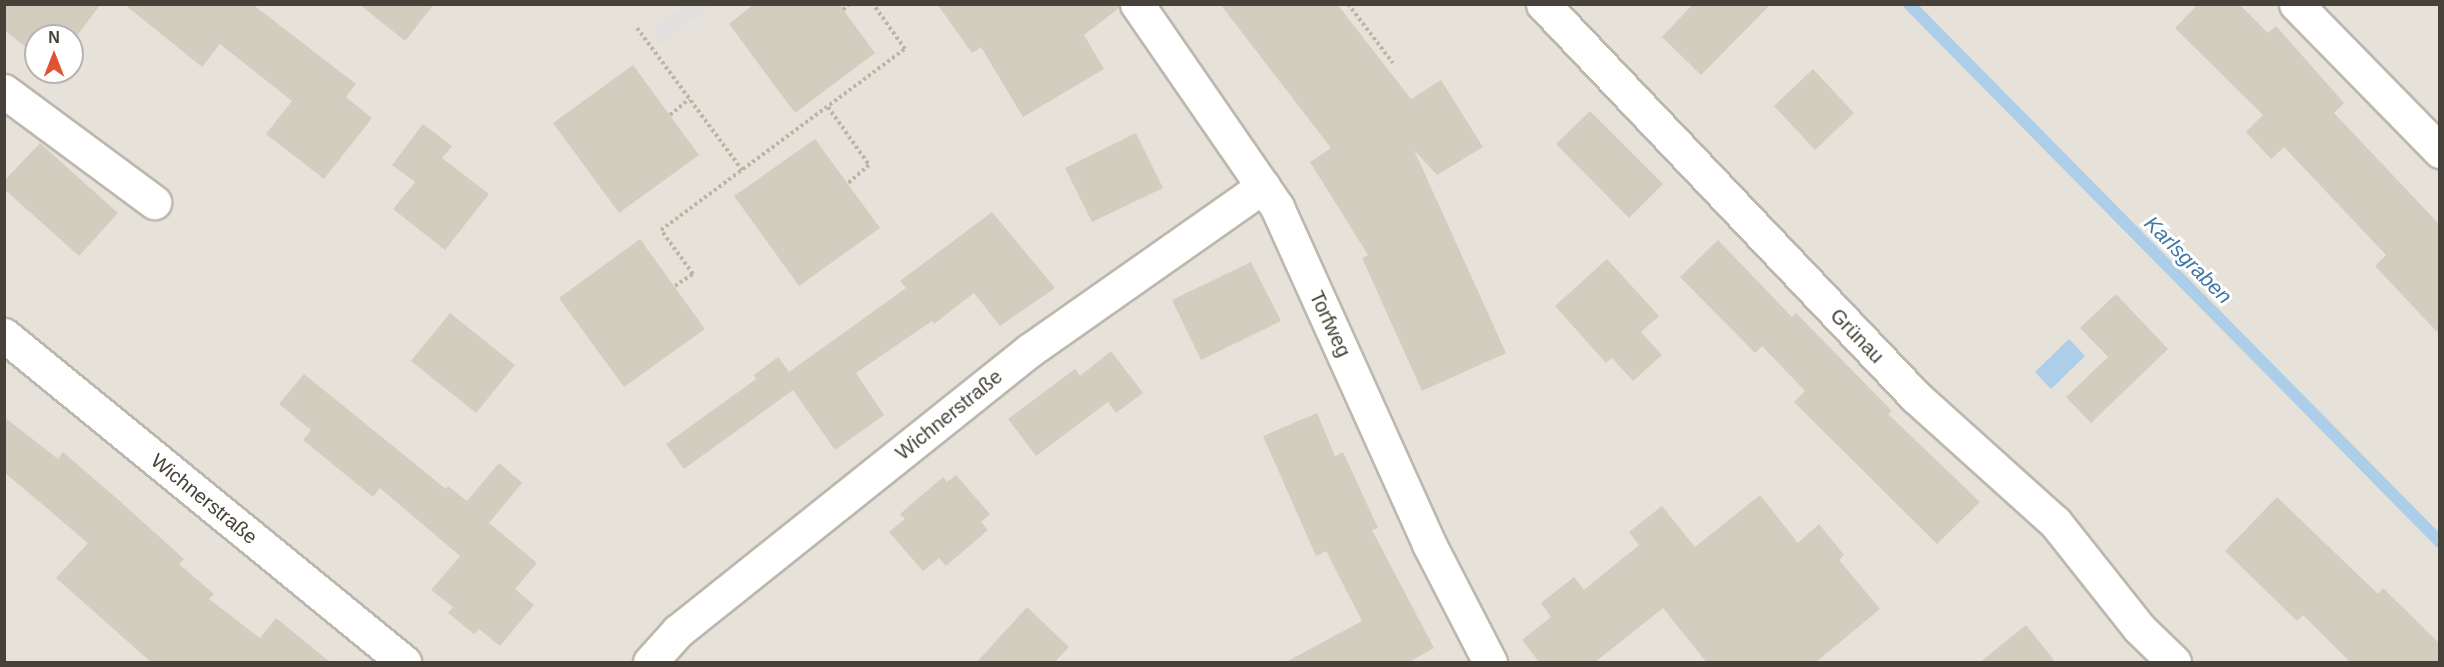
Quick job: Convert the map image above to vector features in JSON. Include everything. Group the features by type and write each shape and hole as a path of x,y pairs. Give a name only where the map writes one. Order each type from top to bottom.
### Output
{"street":[{"name":"Torfweg","path":"1137,4 1263,186 1282,218 1429,544 1490,663"},
{"name":"Grünau","path":"1543,4 1916,397 2055,522 2139,628 2174,663"},
{"path":"2296,4 2439,151"},
{"path":"4,91 154,202"},
{"name":"Wichnerstraße","path":"650,663 678,631 1030,350 1263,186"},
{"name":"Wichnerstraße","path":"4,335 404,663"}],"path":[{"path":"843,10 849,4"},
{"path":"675,286 693,274 662,230 905,50 873,4"},
{"path":"1348,4 1394,63"},
{"path":"637,28 742,170"},
{"path":"670,115 689,99"},
{"path":"828,107 870,165 847,184"}],"shaded area":[{"path":"5,5 2439,5 2439,662 5,662"},
{"path":"684,5 713,5 660,45 651,31"}],"water":[{"path":"2069,339 2085,356 2051,389 2035,372"}],"building":[{"path":"4,4 101,4 84,26 84,24 24,24 24,46 4,30"},
{"path":"124,4 252,4 356,84 346,97 372,118 324,179 266,134 292,101 220,44 202,67"},
{"path":"359,4 434,4 405,41"},
{"path":"754,4 839,4 875,53 795,113 729,24"},
{"path":"937,4 1118,4 1119,8 1084,35 1104,69 1023,117 981,47 972,53"},
{"path":"1220,4 1337,4 1411,99 1441,80 1483,147 1437,175 1414,150 1506,353 1422,391 1362,258 1368,255 1310,162 1331,148"},
{"path":"1693,4 1771,4 1701,75 1662,37"},
{"path":"2198,4 2239,4 2268,33 2276,26 2344,103 2334,113 2439,224 2439,334 2375,266 2386,255 2284,147 2271,159 2246,132 2263,115 2175,28"},
{"path":"633,65 699,155 619,213 553,123"},
{"path":"1813,69 1854,113 1815,150 1774,106"},
{"path":"1590,111 1663,184 1629,218 1556,144"},
{"path":"423,124 452,146 442,158 489,194 445,250 393,209 415,182 392,165"},
{"path":"1136,133 1163,188 1092,222 1065,168"},
{"path":"815,139 880,228 799,286 734,196"},
{"path":"40,143 118,213 79,256 4,189 4,181"},
{"path":"992,212 1055,288 1000,326 974,293 934,324 932,321 856,373 884,415 835,450 793,390 684,469 666,444 756,379 754,375 778,357 789,372 906,288 900,281"},
{"path":"640,239 705,329 624,387 559,298"},
{"path":"1718,240 1792,317 1796,313 1892,411 1888,414 1980,502 1937,544 1794,402 1805,391 1762,346 1755,353 1680,277"},
{"path":"1607,259 1659,316 1641,332 1662,355 1633,381 1612,358 1606,363 1555,306"},
{"path":"1251,262 1281,321 1201,360 1172,300"},
{"path":"2116,294 2168,349 2091,423 2066,397 2108,357 2080,328"},
{"path":"450,313 515,365 476,413 411,361"},
{"path":"1111,351 1143,393 1116,413 1108,402 1036,456 1008,419 1075,369 1080,376"},
{"path":"304,374 446,489 448,486 467,501 499,463 522,483 489,523 537,563 515,589 534,605 500,646 479,629 474,634 448,613 453,607 431,590 460,556 380,488 373,497 303,440 311,430 279,404"},
{"path":"1317,413 1335,456 1343,452 1378,528 1372,530 1434,648 1407,663 1284,663 1362,621 1326,551 1316,556 1263,436"},
{"path":"4,417 58,459 63,452 184,559 179,564 214,594 209,599 260,638 276,618 331,663 152,663 56,578 88,543 4,472"},
{"path":"956,475 990,514 981,522 988,530 946,566 939,558 923,571 889,532 905,519 900,514 943,477 947,482"},
{"path":"1760,495 1798,543 1819,524 1844,555 1839,560 1880,609 1815,663 1707,663 1663,608 1594,663 1540,663 1522,640 1551,617 1541,603 1574,577 1584,590 1639,545 1629,532 1662,506 1695,547"},
{"path":"2277,497 2378,594 2383,588 2439,643 2439,663 2351,663 2303,615 2297,621 2225,551"},
{"path":"1027,607 1069,647 1054,663 976,663"},
{"path":"2026,625 2056,663 1979,663"}],"waterway":[{"name":"Karlsgraben","path":"1909,4 2440,542"}]}
